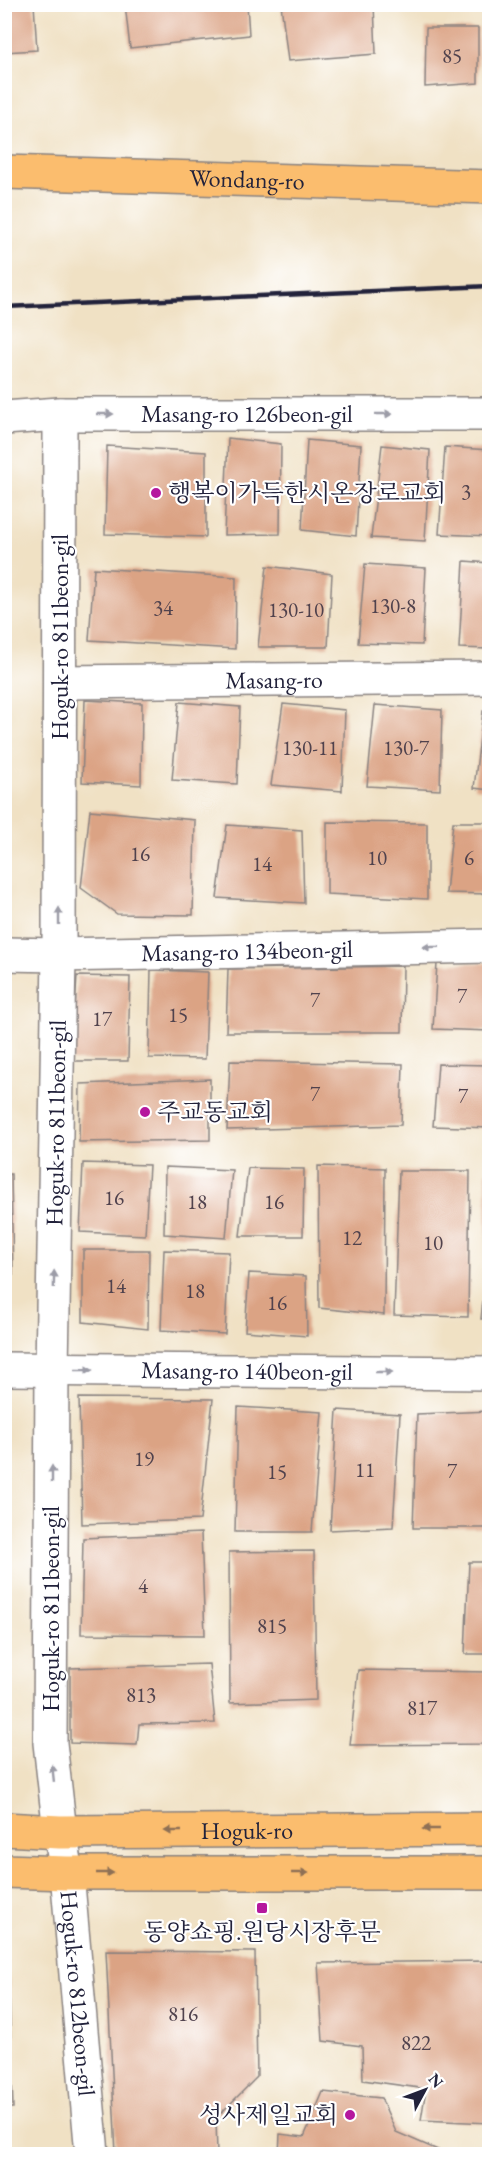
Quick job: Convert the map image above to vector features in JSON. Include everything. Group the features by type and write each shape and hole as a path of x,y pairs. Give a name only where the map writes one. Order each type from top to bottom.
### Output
{"main road":[{"name":"Wondang-ro","path":"4,172 489,186"},
{"name":"Hoguk-ro","path":"4,1829 60,1832 489,1829"},
{"name":"Hoguk-ro","path":"4,1870 67,1873 489,1874"}],"street":[{"name":"Masang-ro 126beon-gil","path":"4,418 60,414 489,414"},
{"name":"Hoguk-ro 811beon-gil","path":"60,414 59,955 52,1369 50,1743 60,1832"},
{"name":"Masang-ro","path":"60,682 489,678"},
{"name":"Masang-ro 134beon-gil","path":"4,954 59,955 489,946"},
{"name":"Masang-ro 140beon-gil","path":"4,1369 489,1373"},
{"name":"Hoguk-ro 812beon-gil","path":"60,1832 67,1873 92,2154"}],"building":[{"path":"4,4 34,4 37,50 4,52"},
{"path":"125,4 247,4 249,35 130,48"},
{"path":"281,4 374,4 376,54 288,61"},
{"path":"426,28 478,28 478,83 425,87"},
{"path":"228,438 281,444 280,534 224,535"},
{"path":"307,440 361,445 356,536 302,530"},
{"path":"382,445 430,450 425,541 371,538"},
{"name":"행복이가득한시온장로교회","path":"107,446 206,452 206,537 105,534"},
{"path":"445,447 490,450 490,536 439,534"},
{"path":"4,538 8,538 8,591 4,591"},
{"path":"464,561 490,563 490,649 459,648"},
{"path":"365,564 426,568 422,645 358,643"},
{"path":"267,566 332,574 328,647 258,647"},
{"path":"94,568 236,577 235,649 89,640"},
{"path":"85,700 142,703 141,785 82,782"},
{"path":"179,702 240,707 237,784 172,780"},
{"path":"283,704 345,710 342,791 271,785"},
{"path":"375,705 442,710 440,790 367,786"},
{"path":"483,711 490,712 490,790 474,788"},
{"path":"90,810 195,820 193,915 117,914 81,888"},
{"path":"327,822 427,823 427,899 327,894"},
{"path":"453,822 490,822 490,894 446,893"},
{"path":"227,825 302,830 304,903 217,898"},
{"path":"437,963 490,963 490,1031 433,1029"},
{"path":"403,966 402,1032 226,1032 228,969"},
{"path":"151,970 208,972 205,1059 149,1058"},
{"path":"77,976 130,977 128,1061 72,1061"},
{"path":"230,1061 403,1064 401,1125 227,1130"},
{"path":"438,1064 490,1065 490,1128 433,1126"},
{"name":"주교동교회","path":"210,1079 210,1140 79,1142 80,1084"},
{"path":"83,1163 149,1165 145,1235 80,1232"},
{"path":"318,1166 385,1168 384,1315 319,1308"},
{"path":"165,1167 232,1170 226,1238 164,1234"},
{"path":"248,1168 304,1169 303,1236 240,1236"},
{"path":"399,1171 470,1171 468,1317 394,1315"},
{"path":"486,1172 490,1172 490,1247 487,1247"},
{"path":"4,1174 11,1174 13,1275 4,1284"},
{"path":"83,1250 149,1250 148,1329 83,1322"},
{"path":"164,1250 229,1252 225,1334 161,1330"},
{"path":"487,1262 490,1262 490,1319 481,1319"},
{"path":"249,1273 306,1276 307,1336 245,1331"},
{"path":"79,1398 213,1399 200,1520 82,1524"},
{"path":"238,1407 322,1412 312,1532 235,1532"},
{"path":"337,1410 400,1414 393,1527 330,1530"},
{"path":"490,1411 490,1528 413,1528 417,1414"},
{"path":"201,1533 205,1635 81,1634 83,1538"},
{"path":"314,1551 316,1700 230,1703 229,1552"},
{"path":"469,1562 490,1562 490,1654 465,1654"},
{"path":"209,1664 215,1723 139,1724 137,1745 70,1743 70,1668"},
{"path":"358,1670 490,1672 490,1744 350,1745"},
{"path":"106,1951 255,1952 257,2077 216,2118 217,2154 116,2154"},
{"path":"4,1961 8,1961 13,2108 4,2108"},
{"path":"490,1961 490,2123 421,2120 426,2089 363,2080 362,2046 323,2041 318,1963"},
{"name":"성사제일교회","path":"323,2092 381,2098 396,2132 447,2154 279,2154 280,2134 304,2137"}],"railway":[{"path":"4,307 490,286"}],"place":[{"name":"행복이가득한시온장로교회","path":"156,493"},
{"name":"주교동교회","path":"145,1112"},
{"name":"동양쇼핑.원당시장후문","path":"262,1908"},
{"name":"성사제일교회","path":"350,2115"}]}
